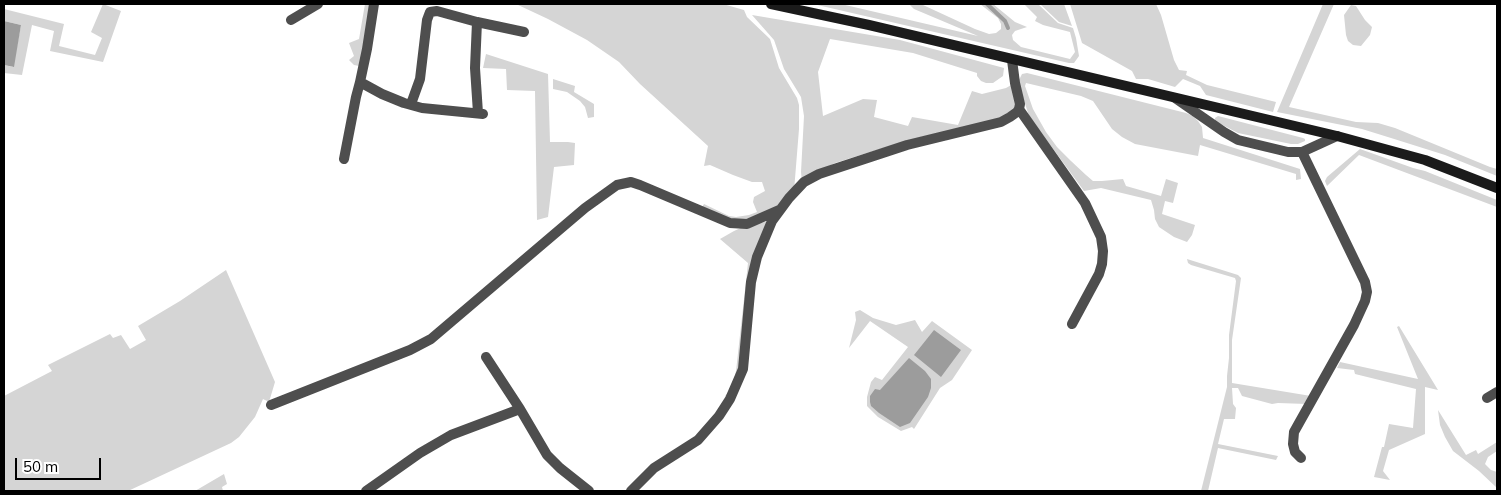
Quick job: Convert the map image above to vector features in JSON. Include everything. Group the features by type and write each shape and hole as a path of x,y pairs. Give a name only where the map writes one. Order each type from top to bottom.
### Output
{"main road":[{"path":"771,4 869,25 1338,136 1425,160 1497,188"}],"street":[{"path":"291,20 318,4"},
{"path":"344,159 374,4"},
{"path":"411,104 420,79 427,20 430,12 437,11 524,32"},
{"path":"360,82 382,94 422,108 480,114 475,68 478,22"},
{"path":"631,491 654,468 698,440 719,416 730,399 743,369 748,302 757,257 772,221 804,182 819,174 906,145 1000,122 1010,117 1019,109 1020,104 1012,60"},
{"path":"1175,97 1238,140 1288,152 1302,152 1338,136"},
{"path":"1019,109 1085,203 1101,237 1103,251 1099,274 1072,324"},
{"path":"1301,458 1295,452 1293,444 1294,432 1354,325 1365,301 1366,292 1365,282 1302,152"},
{"path":"271,406 410,350 431,339 585,208 617,185 631,182 640,185 730,223 747,224 780,210"},
{"path":"486,357 548,455 560,468 589,491"},
{"path":"1487,398 1497,392"},
{"path":"366,491 420,453 451,435 520,409"}],"shaded area":[{"path":"103,4 121,11 103,62 50,51 54,31 32,25 22,75 4,73 4,65 13,67 21,25 4,21 4,9 64,24 59,46 95,55 102,38 91,32"},
{"path":"365,4 372,4 359,66 354,65 349,60 354,56 349,43 359,39"},
{"path":"516,4 723,4 744,10 747,17 770,39 779,68 797,98 799,105 794,191 779,208 737,222 701,209 704,204 729,216 736,217 757,212 753,202 754,197 765,191 762,182 752,182 710,165 704,166 708,146 640,84 619,62 587,40"},
{"path":"813,4 841,4 978,36 914,9 909,4 923,5 989,34 996,33 1001,29 1001,24 998,18 980,4 986,4 1008,27 1005,20 988,4 993,4 1015,22 1027,27 1015,31 1012,35 1013,40 1021,47 1070,59 1075,52 1070,32 1035,21 1037,17 1024,4 1038,4 1058,23 1073,28 1079,56 1074,63 1069,63"},
{"path":"1040,4 1064,4 1072,26 1059,22"},
{"path":"1070,4 1156,4 1179,70 1187,71 1186,75 1207,85 1276,102 1273,112 1206,95 1200,86 1183,79 1175,87 1148,79 1136,79 1132,71 1082,43"},
{"path":"1323,4 1334,4 1289,107 1356,122 1378,123 1395,128 1497,169 1497,176 1445,155 1362,129 1277,112"},
{"path":"1351,5 1356,6 1372,27 1370,35 1361,46 1353,45 1348,41 1346,35 1344,15"},
{"path":"752,15 900,40 1004,68 1003,76 993,83 986,83 981,81 977,73 913,53 830,39 818,72 823,116 863,99 877,100 874,117 908,126 912,117 958,125 972,91 982,94 1006,88 1013,84 1016,107 1005,117 909,140 835,163 802,182 804,116 801,97 784,69 774,40"},
{"path":"4,21 21,25 14,67 4,65"},
{"path":"486,54 548,74 550,142 575,143 574,165 554,167 548,217 537,220 535,91 507,90 506,69 483,68"},
{"path":"1027,73 1186,113 1198,121 1202,127 1203,138 1300,169 1301,179 1296,180 1296,174 1200,145 1198,156 1135,144 1112,129 1093,101 1081,96 1026,83 1025,86 1033,109 1046,132 1057,147 1093,181 1123,179 1126,186 1161,196 1166,179 1178,183 1173,203 1165,201 1162,214 1195,225 1192,235 1187,242 1174,237 1159,227 1155,219 1151,200 1101,188 1084,191 1029,116 1018,82 1022,74"},
{"path":"553,79 575,86 574,92 594,104 594,117 588,118 585,107 567,92 553,89"},
{"path":"1218,116 1303,138 1305,141 1291,144 1238,133 1215,121 1215,118"},
{"path":"1360,149 1425,171 1497,200 1497,207 1359,155 1327,186 1325,181 1327,177"},
{"path":"770,221 757,250 739,372 728,398 725,396 732,388 736,371 748,263 720,239 745,226"},
{"path":"1187,259 1238,275 1241,278 1232,340 1232,383 1311,396 1307,404 1272,404 1242,396 1238,388 1232,388 1233,404 1236,408 1235,419 1224,419 1218,444 1278,456 1276,460 1218,448 1208,491 1201,491 1227,387 1229,335 1236,281 1235,278 1191,265"},
{"path":"226,270 275,382 269,402 263,399 255,417 239,437 231,443 128,491 4,491 4,396 52,371 48,365 110,334 113,338 121,335 130,349 146,340 138,326"},
{"path":"860,310 873,318 896,325 915,320 922,332 932,321 972,350 952,380 940,388 914,429 912,427 901,431 878,417 867,406 871,382 875,377 882,380 908,347 870,321 849,348 856,320 855,312"},
{"path":"1399,326 1438,390 1425,387 1425,434 1389,450 1383,471 1390,480 1374,477 1382,447 1384,447 1389,424 1413,428 1416,389 1355,374 1354,370 1337,368 1340,362 1418,379 1397,327"},
{"path":"934,330 961,350 941,377 914,355"},
{"path":"909,358 925,371 931,379 931,388 928,397 910,423 900,427 871,406 870,396 875,389 880,390"},
{"path":"1438,410 1466,455 1476,450 1478,454 1497,442 1497,451 1488,457 1485,464 1491,470 1497,472 1497,488 1453,451 1440,425"},
{"path":"224,474 227,484 222,487 223,491 195,491"}],"waterway":[{"path":"987,4 1005,21 1008,28"}]}
